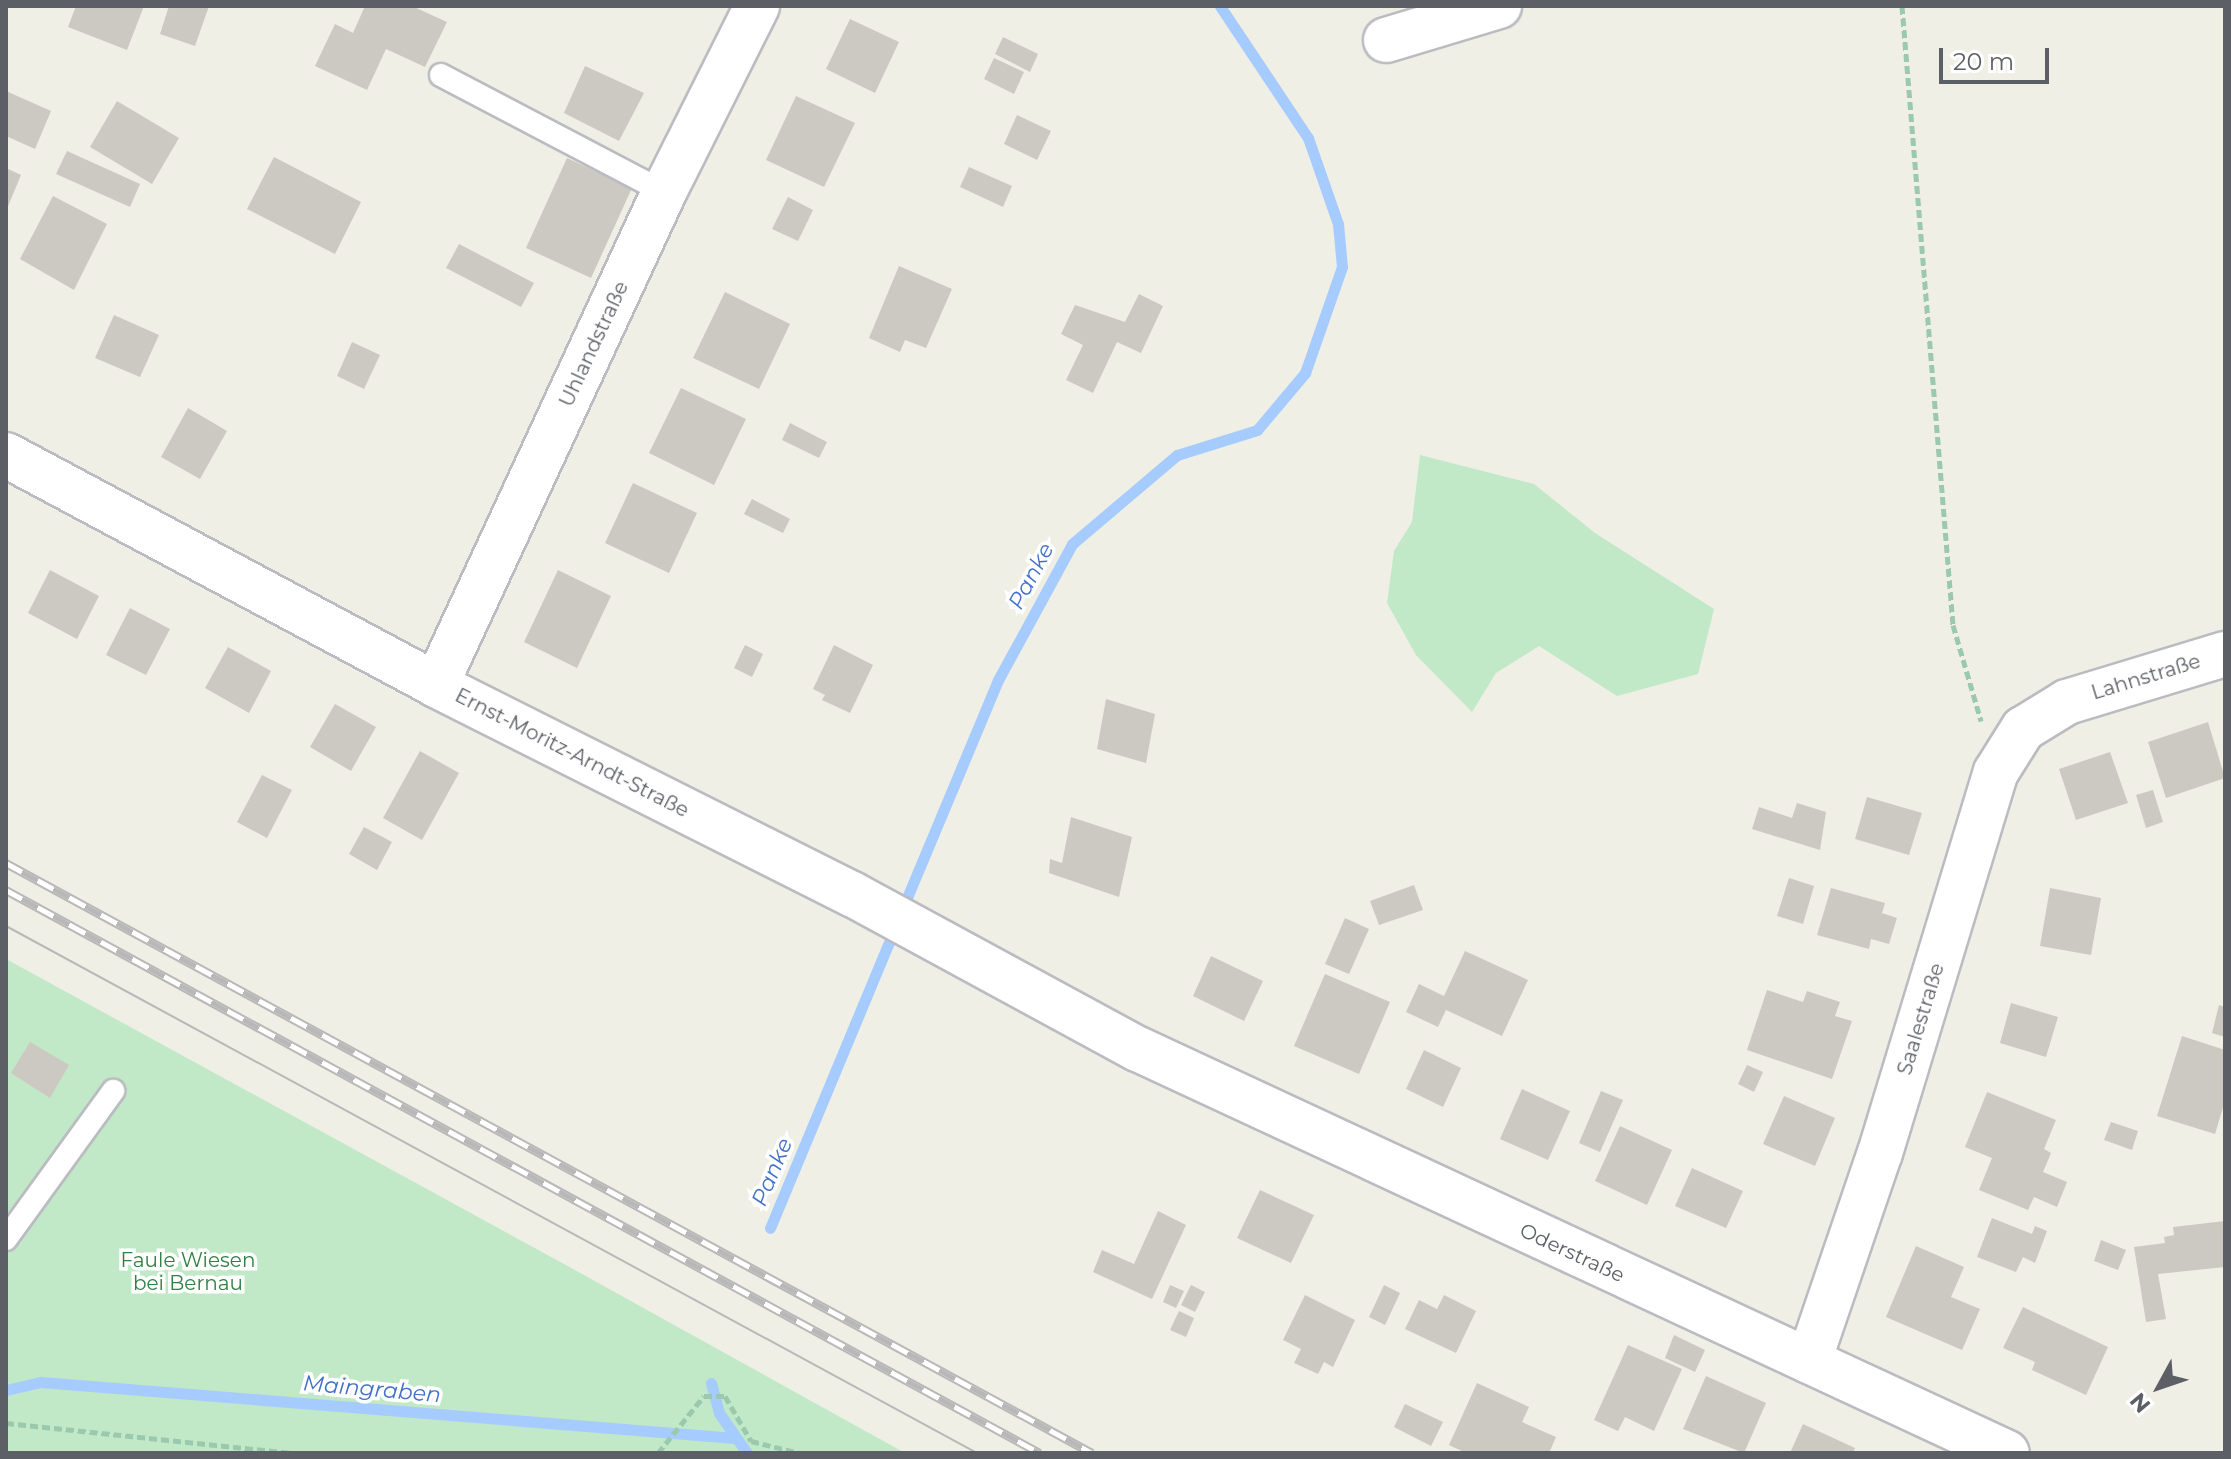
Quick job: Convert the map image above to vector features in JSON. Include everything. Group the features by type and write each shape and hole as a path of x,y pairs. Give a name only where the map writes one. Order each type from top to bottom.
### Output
{"street":[{"name":"Uhlandstraße","path":"436,685 664,192 757,6"},
{"path":"1386,40 1499,6"},
{"name":"Ernst-Moritz-Arndt-Straße","path":"6,455 436,685 852,894 1138,1049"},
{"name":"Lahnstraße","path":"2067,702 2225,654"},
{"name":"Saalestraße","path":"1809,1361 1880,1153 1996,772 2023,729 2067,702"},
{"name":"Oderstraße","path":"1138,1049 2007,1453"}],"lane":[{"path":"441,75 664,192"},
{"path":"6,1239 113,1091"}],"path":[{"path":"1902,6 1953,625 1996,772"},
{"path":"658,1453 704,1396 725,1396 751,1441 800,1453"},
{"path":"6,1423 292,1453"}],"green space":[{"path":"1420,455 1534,484 1595,533 1714,609 1698,674 1617,696 1539,646 1496,673 1472,712 1416,655 1387,603 1394,551 1412,522"},
{"name":"Faule Wiesen bei Bernau","path":"6,959 564,1264 905,1453 6,1453"}],"building":[{"path":"76,6 144,6 127,50 68,27"},
{"path":"169,6 209,6 195,46 160,34"},
{"path":"365,6 412,6 447,22 425,67 386,49 367,90 315,66 335,24 353,33"},
{"path":"850,19 899,42 875,93 826,69"},
{"path":"1003,37 1038,54 1030,72 995,54"},
{"path":"994,58 1024,72 1014,94 984,79"},
{"path":"585,66 644,93 619,141 564,113"},
{"path":"6,91 51,111 35,149 6,136"},
{"path":"796,96 855,123 824,187 766,160"},
{"path":"117,101 179,138 152,184 90,147"},
{"path":"1017,115 1051,131 1037,160 1004,144"},
{"path":"67,151 140,184 130,207 56,174"},
{"path":"274,157 361,202 335,254 247,209"},
{"path":"567,158 632,188 591,278 526,248"},
{"path":"969,167 1012,186 1003,207 960,187"},
{"path":"6,168 21,175 6,211"},
{"path":"53,196 107,224 74,290 20,259"},
{"path":"788,197 813,210 798,241 772,229"},
{"path":"459,244 534,283 521,307 446,268"},
{"path":"899,266 952,289 926,348 905,340 900,352 869,338"},
{"path":"725,292 790,324 759,389 693,358"},
{"path":"1139,294 1163,306 1141,353 1117,342 1093,393 1066,380 1083,345 1061,334 1075,305 1125,322"},
{"path":"114,315 159,335 140,377 95,358"},
{"path":"352,342 380,355 364,389 337,376"},
{"path":"681,388 746,419 714,485 649,453"},
{"path":"188,408 227,431 200,479 161,457"},
{"path":"790,423 827,442 819,458 782,440"},
{"path":"633,483 697,513 669,573 605,543"},
{"path":"752,499 790,519 783,533 744,514"},
{"path":"50,570 99,596 77,639 28,613"},
{"path":"558,570 611,596 577,668 524,642"},
{"path":"130,608 170,629 146,675 106,655"},
{"path":"745,645 763,654 752,677 734,668"},
{"path":"834,645 873,665 850,713 822,700 825,695 813,689"},
{"path":"228,647 271,671 249,713 205,688"},
{"path":"1106,699 1155,714 1146,763 1097,749"},
{"path":"335,704 376,727 351,771 310,747"},
{"path":"2208,722 2225,778 2166,798 2148,742"},
{"path":"420,751 459,773 422,840 383,818"},
{"path":"2110,752 2128,803 2076,820 2059,769"},
{"path":"262,775 292,790 267,838 237,822"},
{"path":"2153,790 2163,822 2146,828 2136,795"},
{"path":"1867,797 1922,813 1909,855 1855,839"},
{"path":"1797,803 1826,812 1820,850 1752,829 1759,807 1792,818"},
{"path":"1071,817 1132,837 1119,897 1049,873 1050,859 1062,863"},
{"path":"364,827 392,842 377,870 349,854"},
{"path":"1789,878 1814,886 1803,924 1777,916"},
{"path":"1414,885 1423,910 1379,925 1370,901"},
{"path":"1831,888 1885,903 1882,913 1897,918 1889,944 1871,939 1869,949 1817,935"},
{"path":"2050,888 2101,898 2091,955 2040,946"},
{"path":"1345,918 1369,929 1349,974 1325,964"},
{"path":"1465,951 1528,980 1502,1036 1446,1010 1438,1027 1406,1012 1419,984 1444,996"},
{"path":"1211,956 1263,981 1244,1021 1193,996"},
{"path":"1325,974 1390,1002 1359,1074 1294,1046"},
{"path":"1767,990 1803,1002 1807,991 1840,1002 1835,1016 1852,1021 1832,1079 1747,1050"},
{"path":"2011,1003 2058,1017 2046,1057 2000,1043"},
{"path":"2219,1005 2225,1007 2225,1037 2212,1033"},
{"path":"2182,1036 2225,1050 2225,1101 2215,1134 2157,1116"},
{"path":"30,1042 69,1065 50,1098 11,1073"},
{"path":"1424,1050 1461,1068 1443,1107 1406,1089"},
{"path":"1747,1065 1763,1072 1754,1092 1738,1084"},
{"path":"1522,1089 1570,1111 1548,1160 1500,1139"},
{"path":"1601,1091 1623,1100 1600,1152 1579,1143"},
{"path":"1987,1092 2056,1120 2044,1149 2051,1153 2043,1172 2067,1182 2057,1207 2034,1197 2028,1210 1979,1190 1992,1158 1965,1147"},
{"path":"1784,1096 1835,1118 1815,1166 1763,1144"},
{"path":"2111,1122 2138,1131 2132,1150 2104,1140"},
{"path":"1620,1126 1672,1150 1647,1205 1595,1181"},
{"path":"1692,1168 1743,1191 1726,1228 1675,1206"},
{"path":"1260,1190 1314,1215 1291,1263 1237,1238"},
{"path":"1158,1211 1186,1225 1152,1299 1093,1272 1102,1250 1134,1264"},
{"path":"1992,1218 2032,1234 2035,1226 2047,1231 2035,1263 2023,1257 2016,1272 1977,1257"},
{"path":"2225,1221 2225,1267 2158,1274 2166,1319 2146,1322 2134,1247 2165,1243 2164,1237 2174,1235 2173,1227"},
{"path":"2101,1240 2126,1250 2118,1270 2094,1261"},
{"path":"1916,1246 1964,1267 1951,1297 1980,1309 1962,1350 1886,1317"},
{"path":"1170,1285 1184,1291 1176,1308 1163,1302"},
{"path":"1191,1285 1205,1292 1195,1312 1181,1305"},
{"path":"1384,1285 1400,1293 1385,1325 1369,1317"},
{"path":"1305,1295 1355,1320 1333,1367 1324,1362 1318,1374 1294,1363 1301,1349 1283,1340"},
{"path":"1444,1295 1476,1311 1456,1353 1405,1329 1419,1300 1437,1309"},
{"path":"2023,1307 2108,1347 2086,1395 2032,1370 2035,1362 2003,1348"},
{"path":"1179,1311 1194,1318 1186,1337 1170,1330"},
{"path":"1674,1335 1705,1350 1695,1372 1665,1358"},
{"path":"1628,1345 1682,1369 1654,1431 1625,1417 1618,1431 1594,1420"},
{"path":"1706,1376 1766,1403 1744,1453 1683,1429"},
{"path":"1477,1383 1529,1407 1522,1422 1556,1437 1549,1453 1466,1453 1449,1445"},
{"path":"1405,1404 1443,1422 1431,1446 1394,1427"},
{"path":"1803,1424 1855,1448 1853,1453 1790,1453"}],"waterway":[{"name":"Panke","path":"901,912 998,680 1072,544 1177,455 1257,430 1305,373 1342,267 1338,224 1308,138 1220,6"},
{"name":"Panke","path":"770,1228 895,928"},
{"name":"Maingraben","path":"6,1390 41,1382 735,1438"},
{"name":"Panke","path":"711,1383 719,1413 747,1453"}],"tram line":[{"path":"6,926 977,1453"}],"railway":[{"path":"6,863 1092,1453"},
{"path":"6,890 1040,1453"}]}
